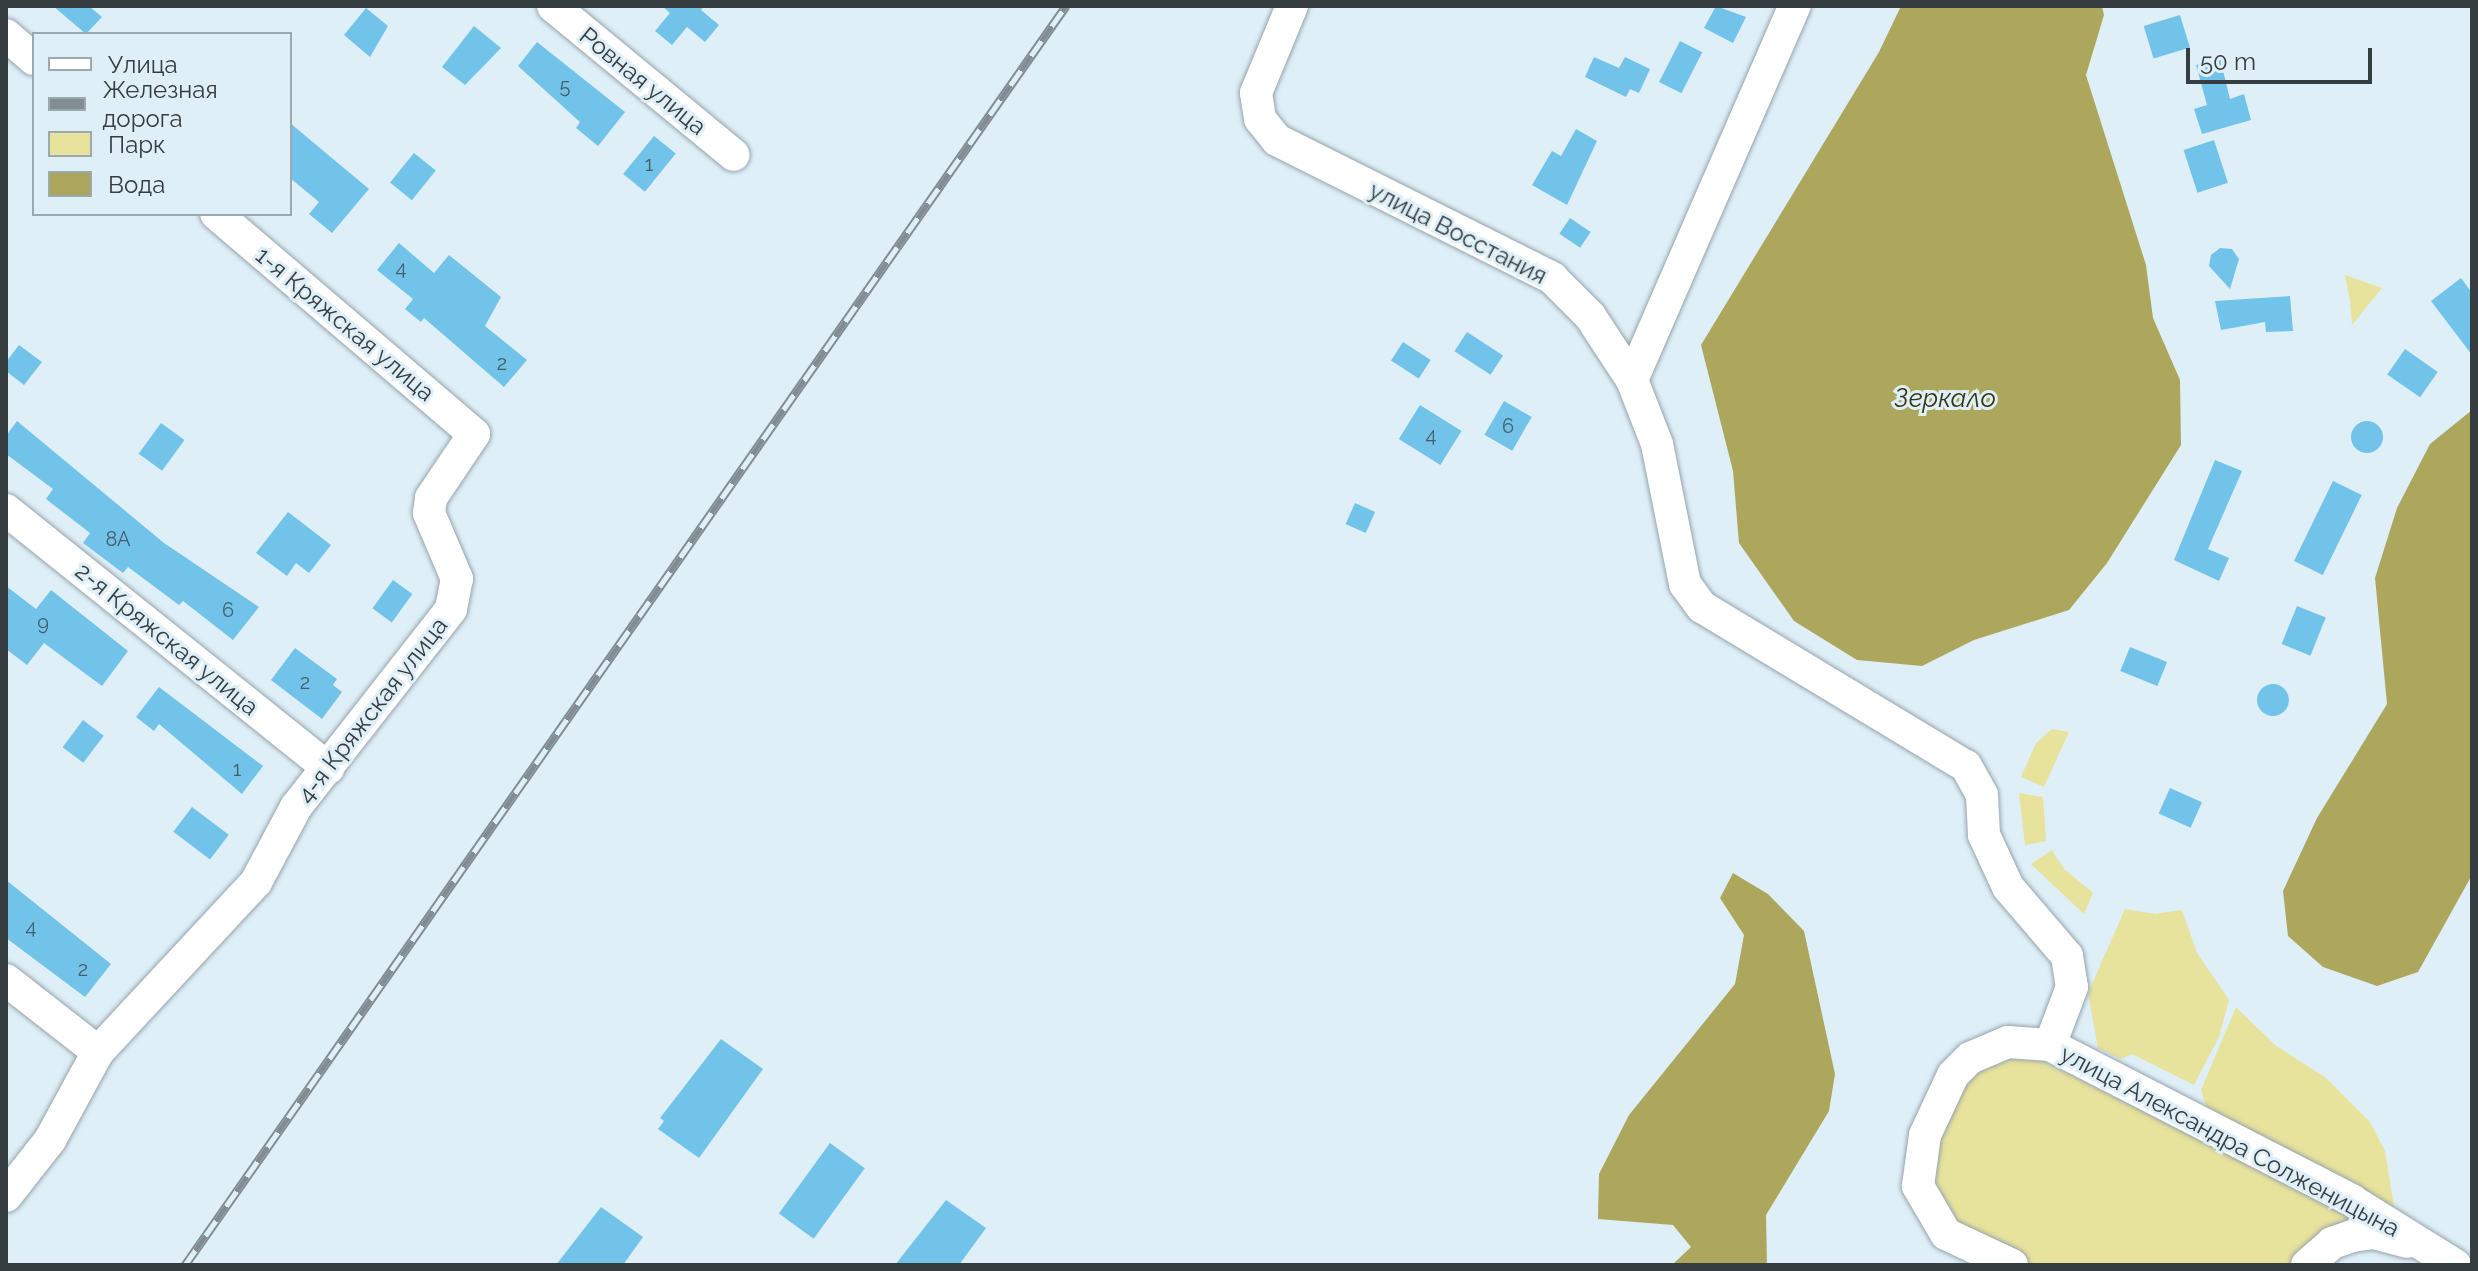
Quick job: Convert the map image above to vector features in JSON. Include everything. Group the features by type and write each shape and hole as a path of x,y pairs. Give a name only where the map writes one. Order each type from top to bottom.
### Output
{"street":[{"name":"Ровная улица","path":"553,6 734,155"},
{"name":"улица Восстания","path":"1292,6 1256,93 1260,119 1277,140 1552,278 1590,316 1632,380 1657,444 1685,584 1702,607 1966,766 1982,795 1984,835 2008,887 2067,956 2072,987 2050,1045"},
{"path":"1632,380 1795,6"},
{"path":"6,35 32,57"},
{"name":"1-я Кряжская улица","path":"218,216 474,434"},
{"name":"4-я Кряжская улица","path":"6,1196 50,1140 98,1052 256,882 296,807 451,609 457,579 429,513 431,498 474,434"},
{"name":"2-я Кряжская улица","path":"6,510 328,768"},
{"path":"6,980 98,1052"},
{"name":"улица Александра Солженицына","path":"2012,1265 1946,1234 1918,1186 1919,1161 1925,1135 1953,1075 1970,1058 2008,1042 2050,1045 2351,1200 2455,1265"},
{"name":"улица Александра Солженицына","path":"2307,1265 2332,1243 2352,1236 2374,1233 2425,1247"}],"green space":[{"path":"2345,275 2382,288 2352,325 2350,301"},
{"path":"2052,729 2069,732 2044,787 2021,777 2036,743"},
{"path":"2019,793 2043,797 2046,841 2025,845"},
{"path":"2052,850 2064,869 2093,893 2084,914 2031,864"},
{"path":"2125,909 2155,914 2182,910 2197,953 2229,1000 2219,1037 2194,1085 2132,1054 2121,1059 2098,1048 2088,993"},
{"path":"2236,1007 2276,1046 2325,1077 2370,1122 2385,1151 2395,1213 2208,1112 2201,1090"},
{"path":"2000,1057 2038,1059 2312,1195 2357,1223 2294,1265 2034,1265 1963,1232 1931,1183 1932,1148 1969,1076"}],"water":[{"name":"Зеркало","path":"1901,6 2102,6 2104,15 2086,75 2146,265 2153,318 2180,380 2181,445 2107,563 2069,610 1974,640 1922,666 1857,660 1794,621 1739,543 1733,471 1701,345 1879,52"},
{"path":"2472,410 2472,875 2418,972 2377,986 2323,967 2288,936 2283,891 2317,818 2387,704 2375,578 2397,508 2430,444"},
{"path":"1733,873 1768,894 1804,931 1835,1074 1829,1111 1766,1215 1767,1265 1672,1265 1691,1247 1673,1225 1598,1219 1599,1174 1629,1115 1735,984 1744,935 1720,898"}],"building":[{"path":"53,6 89,6 102,17 88,32 84,32"},
{"path":"662,6 704,6 701,10 719,25 705,42 687,27 672,45 655,31 670,13"},
{"path":"1716,6 1746,17 1733,43 1704,28"},
{"path":"366,8 388,26 370,57 344,35"},
{"path":"2180,15 2190,48 2154,59 2144,26"},
{"path":"474,26 501,48 465,85 442,67"},
{"path":"1680,41 1702,52 1681,93 1659,82"},
{"path":"537,42 625,112 598,146 576,128 580,122 518,66"},
{"path":"1594,57 1619,68 1625,57 1650,69 1639,93 1630,89 1626,97 1585,77"},
{"path":"2220,58 2230,99 2244,94 2251,120 2202,134 2194,109 2207,105 2196,65"},
{"path":"292,125 369,189 332,233 309,214 319,202 292,180"},
{"path":"1576,129 1597,141 1567,205 1532,185 1552,151 1561,156"},
{"path":"654,136 676,154 645,192 623,174"},
{"path":"2214,140 2228,183 2197,193 2184,150"},
{"path":"414,153 436,171 412,200 390,183"},
{"path":"1570,218 1591,232 1580,248 1559,234"},
{"path":"399,243 434,273 449,255 501,297 485,326 527,360 504,387 424,318 421,322 405,309 413,299 377,270"},
{"path":"2220,248 2232,249 2239,259 2230,289 2209,266 2211,255"},
{"path":"2461,278 2472,293 2472,355 2431,301"},
{"path":"2290,296 2293,331 2266,332 2265,322 2221,330 2215,301"},
{"path":"1467,332 1503,355 1491,375 1454,351"},
{"path":"1403,342 1431,360 1419,378 1391,360"},
{"path":"19,345 42,362 24,385 6,371 6,362"},
{"path":"2405,349 2438,372 2420,397 2387,374"},
{"path":"1504,401 1532,417 1512,451 1484,435"},
{"path":"1420,405 1462,431 1440,465 1399,439"},
{"path":"17,421 164,543 259,607 233,640 183,601 179,605 128,567 123,573 83,543 90,533 46,499 53,489 6,454 6,436"},
{"path":"2367,421 2378,426 2383,437 2378,448 2367,453 2356,448 2351,437 2356,426"},
{"path":"161,423 184,440 162,471 139,454"},
{"path":"2215,460 2242,471 2208,549 2229,558 2219,581 2174,560"},
{"path":"2333,481 2362,495 2323,575 2294,561"},
{"path":"1355,503 1375,512 1366,533 1346,524"},
{"path":"288,512 331,545 309,573 296,563 287,576 256,553"},
{"path":"393,580 412,594 392,622 372,608"},
{"path":"6,586 36,609 51,590 128,651 102,686 44,643 27,665 6,649"},
{"path":"2297,606 2326,618 2310,656 2282,644"},
{"path":"2130,647 2167,662 2157,686 2120,671"},
{"path":"295,648 337,679 333,685 342,692 322,719 271,680"},
{"path":"2273,684 2284,689 2289,700 2284,711 2273,716 2262,711 2257,700 2262,689"},
{"path":"159,687 263,766 242,794 159,724 154,731 136,717"},
{"path":"83,720 104,736 83,763 63,747"},
{"path":"2170,788 2202,802 2191,828 2159,814"},
{"path":"192,807 229,835 210,859 173,832"},
{"path":"6,880 111,964 85,997 6,938"},
{"path":"721,1039 763,1069 699,1158 658,1129 664,1121 660,1118"},
{"path":"830,1143 865,1168 814,1239 779,1213"},
{"path":"946,1200 986,1228 959,1265 895,1265"},
{"path":"601,1207 643,1237 623,1265 556,1265"}],"railway":[{"path":"185,1265 1066,6"}]}
